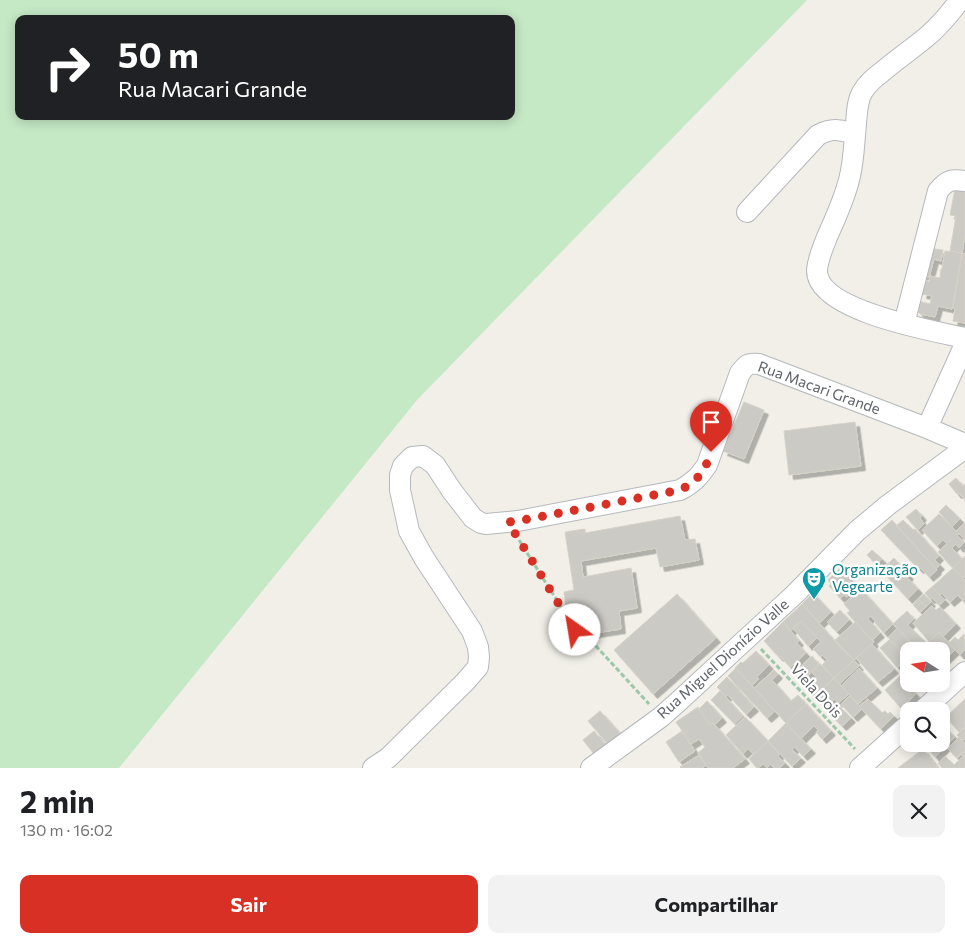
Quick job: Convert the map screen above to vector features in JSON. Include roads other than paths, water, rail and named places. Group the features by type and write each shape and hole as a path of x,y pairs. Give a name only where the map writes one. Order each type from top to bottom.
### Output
{"street":[{"path":"960,0 953,10 929,34 871,80 863,91 858,104 849,182 820,255 817,270 819,280 829,293 853,307 904,324 965,338"},
{"path":"747,212 818,135 828,130 841,130 855,134"},
{"path":"904,324 938,191 950,180 965,181"},
{"path":"927,428 965,344"},
{"name":"Rua Macari Grande","path":"373,768 388,758 465,682 478,667 480,657 472,631 424,558 410,531 400,490 400,475 403,466 412,457 423,456 435,465 452,491 476,520 486,524 518,521 680,490 700,475 707,465 740,373 750,363 759,364 965,444"},
{"name":"Rua Miguel Dionízio Valle","path":"591,768 661,718 795,594 863,526 965,448"},
{"path":"932,702 965,672"},
{"path":"864,765 900,732"}],"place":[{"name":"Organização Vegearte","path":"814,600"}]}
